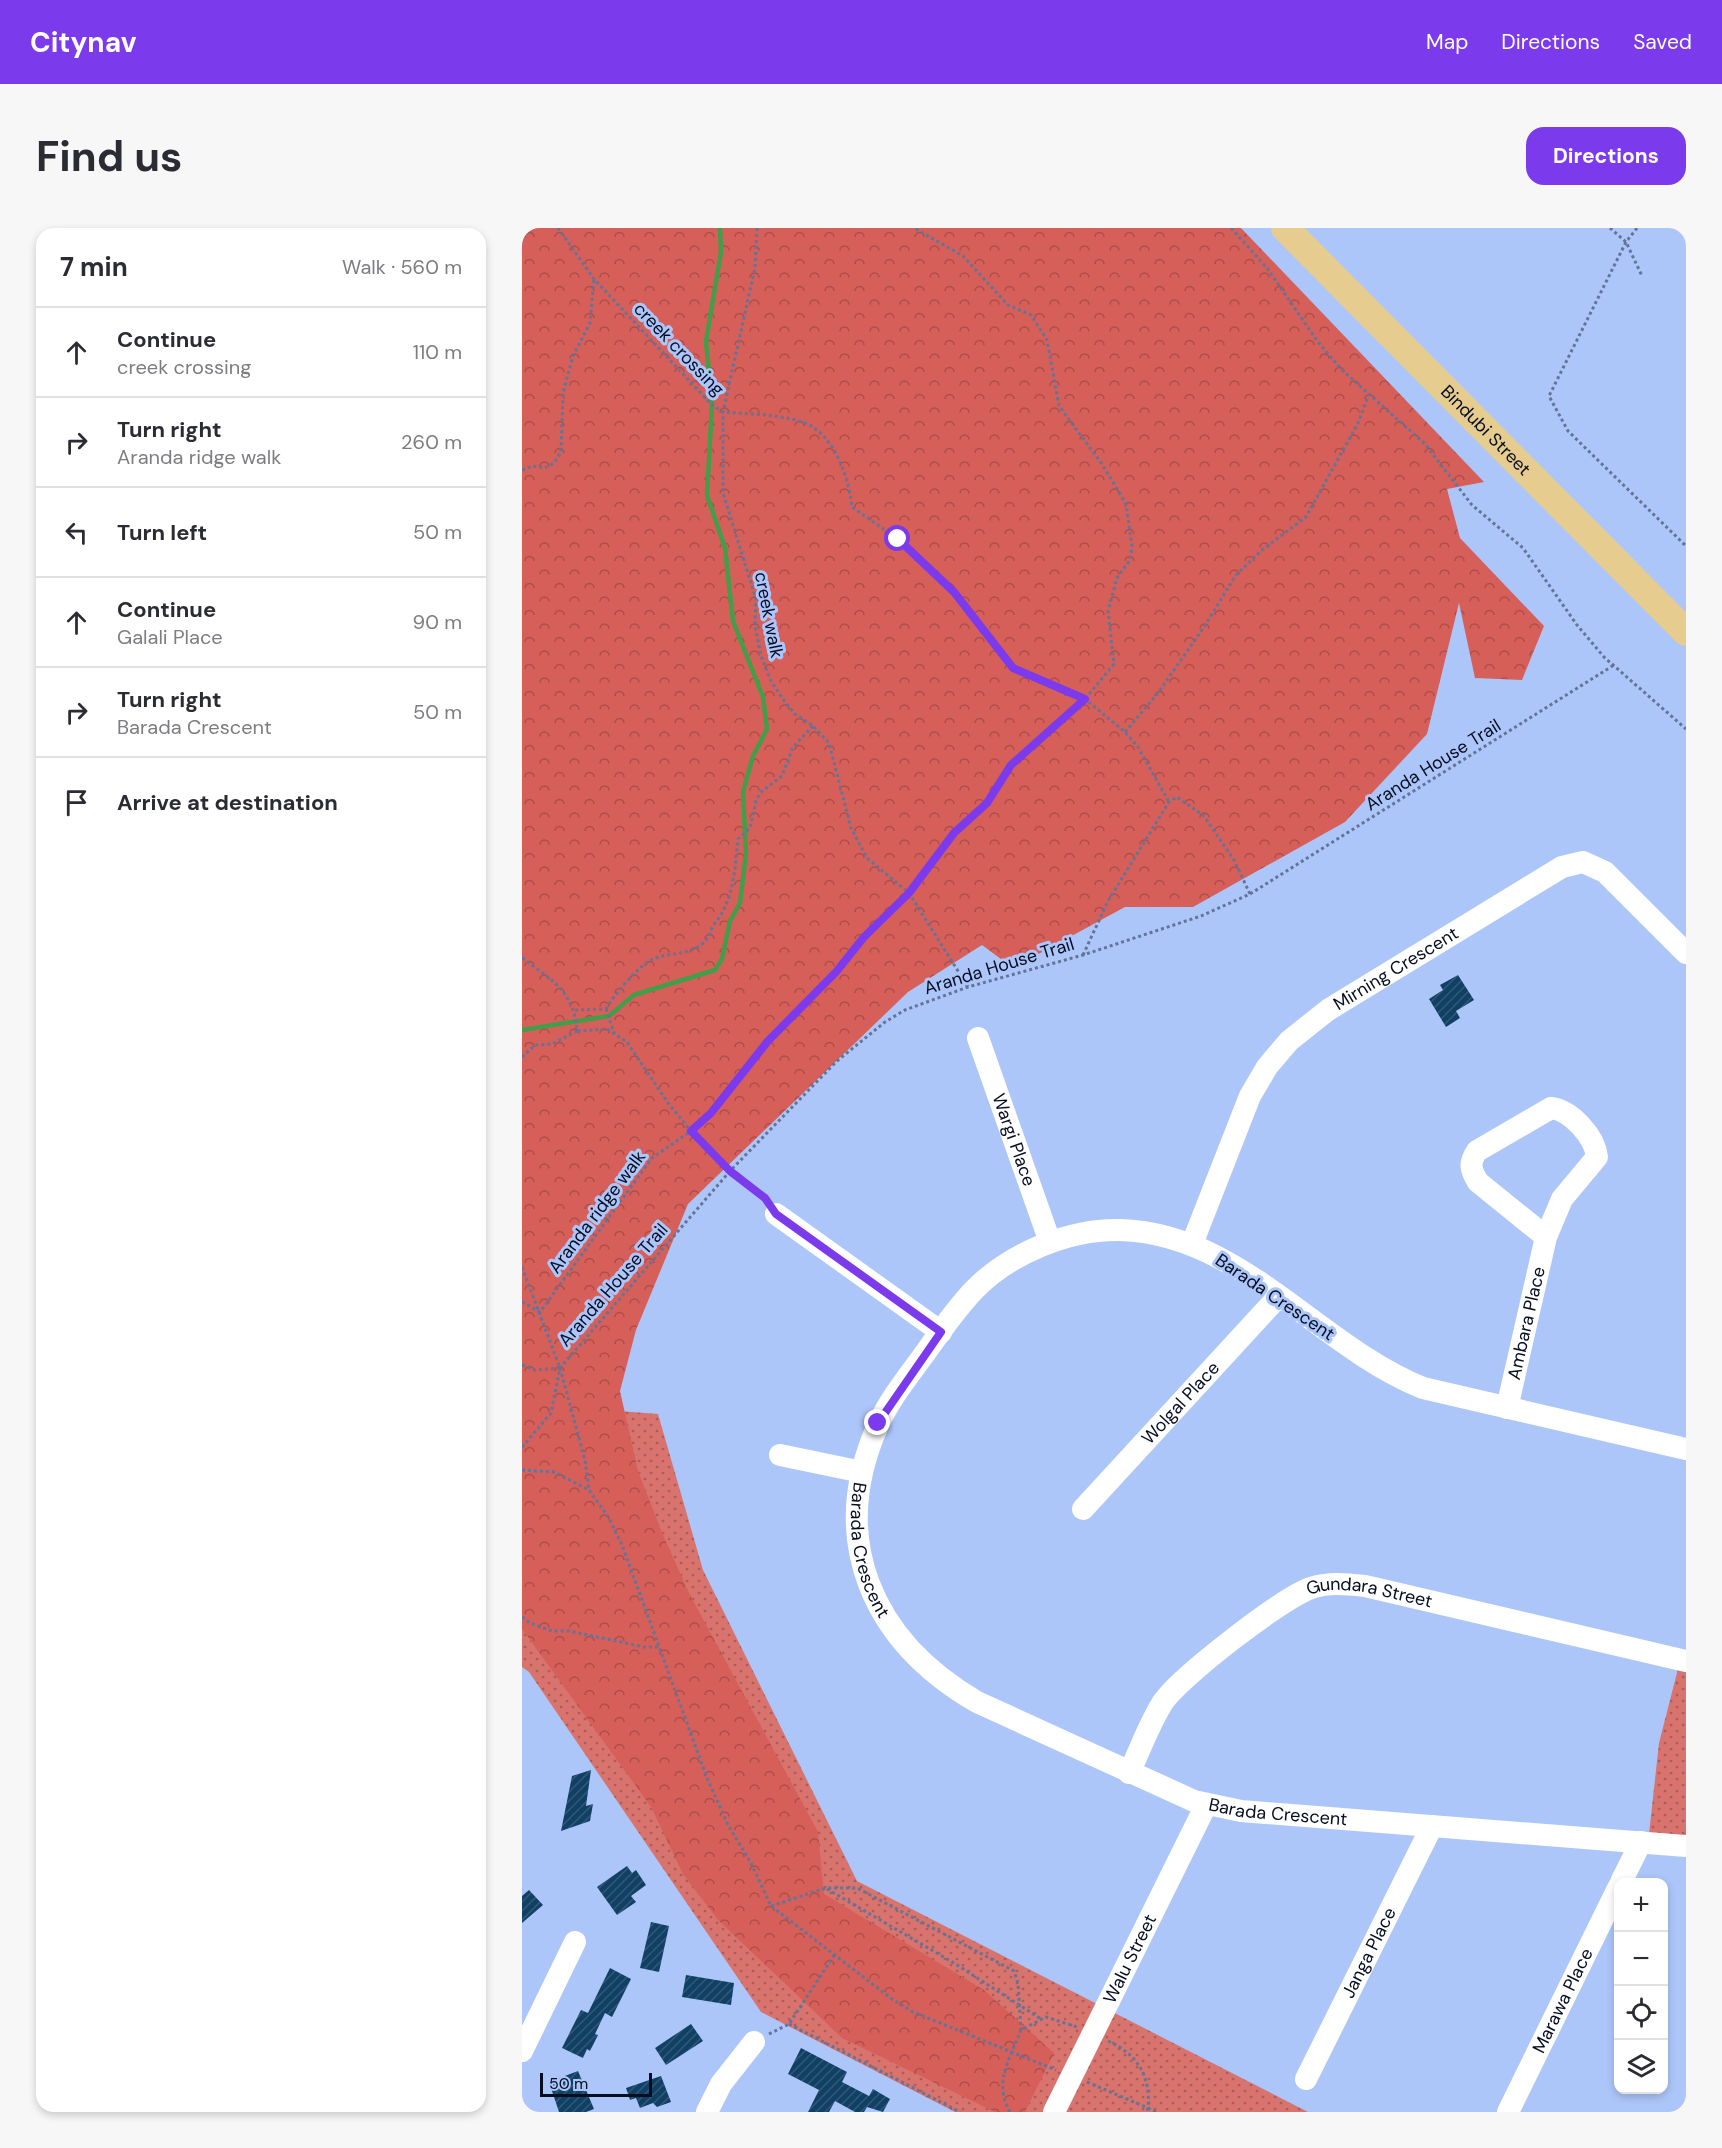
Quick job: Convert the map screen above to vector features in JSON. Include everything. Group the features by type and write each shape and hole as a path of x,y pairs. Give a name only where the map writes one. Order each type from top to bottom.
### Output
{"main road":[{"name":"Bindubi Street","path":"1285,228 1686,632"}],"street":[{"name":"Mirning Crescent","path":"1192,1244 1250,1096 1267,1067 1289,1041 1328,1010 1562,867 1583,862 1605,872 1686,953"},
{"name":"Wargi Place","path":"978,1038 1050,1242"},
{"name":"Ambara Place","path":"1507,1408 1546,1237 1562,1199 1596,1156 1596,1147 1591,1138 1567,1114 1551,1108 1477,1151 1471,1160 1471,1170 1478,1182 1546,1237"},
{"path":"776,1214 941,1332"},
{"name":"Barada Crescent","path":"1686,1449 1423,1388 1393,1376 1239,1269 1192,1244 1156,1234 1119,1230 1083,1233 1050,1242 1017,1258 974,1290 886,1408 874,1434 862,1472 856,1504 857,1537 865,1571 896,1635 920,1662 947,1684 977,1702 1129,1773 1206,1804 1241,1811 1686,1846"},
{"name":"Wolgal Place","path":"1083,1509 1278,1297"},
{"path":"780,1455 862,1472"},
{"name":"Gundara Street","path":"1129,1773 1162,1703 1178,1684 1289,1597 1312,1587 1338,1583 1365,1586 1686,1660"},
{"name":"Walu Street","path":"1054,2112 1206,1804"},
{"name":"Janga Place","path":"1306,2079 1432,1826"},
{"path":"1623,1878 1641,1842"},
{"name":"Marawa Place","path":"1508,2112 1614,1896"},
{"path":"522,2051 575,1942"},
{"path":"707,2112 721,2084 754,2042"}],"path":[{"name":"creek crossing","path":"558,228 594,279 712,405 723,412 804,422 831,444 850,485 852,507 898,539 954,592 1013,668 1085,699 1125,732 1138,747 1169,802"},
{"name":"creek walk","path":"757,228 754,268 723,412 723,493 756,599 755,626 761,656 771,681 785,702 795,714 813,726 829,743 850,828 867,858 909,893 968,987"},
{"name":"Aranda ridge walk","path":"540,1312 652,1158 691,1131 711,1113 768,1041 836,972 864,937 909,893 954,833 987,803 1011,765 1085,699 1114,664 1108,611 1118,578 1130,560 1126,504 1102,464 1059,406 1047,340 1031,315 1008,305 963,256 914,228"},
{"path":"1231,228 1267,268 1318,342 1341,369 1425,444 1472,505 1523,548 1538,565 1577,625 1614,665 1686,729"},
{"path":"1610,228 1626,242 1642,276"},
{"path":"1637,228 1626,242 1549,396 1568,431 1686,546"},
{"path":"522,470 533,466 545,468 554,463 561,452 563,393 573,356 590,323 594,279"},
{"path":"1125,732 1171,674 1236,575 1262,550 1306,517 1358,423 1369,394"},
{"name":"Aranda House Trail","path":"522,1447 551,1413 560,1368 730,1171 837,1060 885,1022 905,1010 968,987 1083,955 1201,915 1250,894 1614,665"},
{"path":"614,1033 606,1009 614,994 653,959 697,948 711,936 714,923 722,916 728,901 738,838 750,828 756,801 761,792 782,776 792,747 813,726"},
{"path":"1083,955 1108,902 1169,802 1177,797 1204,816 1234,860 1250,894"},
{"path":"522,958 560,988 575,1010 577,1031"},
{"path":"575,1010 606,1009"},
{"path":"522,1057 536,1045 552,1044 577,1031 607,1029 614,1033 638,1054 648,1074 691,1131 730,1171 765,1198 776,1214"},
{"path":"522,1267 560,1368 585,1460 589,1490"},
{"path":"522,1302 540,1312"},
{"path":"522,1365 534,1370 560,1368"},
{"path":"522,1470 554,1472 589,1490 609,1518 622,1545 717,1801 751,1863 771,1906 892,1999 913,2012 1012,2052"},
{"path":"522,1617 530,1623 552,1631 569,1631 644,1647 658,1647"},
{"path":"771,1906 826,1888 857,1888 1014,1971 1020,2006 1021,2030 1001,2086 1010,2112"},
{"path":"826,1888 954,1963 1041,2019"},
{"path":"754,2042 789,2024 835,1954"},
{"path":"1021,2030 1041,2019 1058,2019 1084,2030"},
{"path":"789,2024 960,2112"},
{"path":"1103,2039 1124,2049 1144,2072 1149,2085 1148,2110 1156,2112"}],"shaded area":[{"path":"579,1408 658,1414 703,1570 857,1881 1308,2112 955,2112 761,2012 529,1672 522,1667 522,1459"},
{"path":"1679,1665 1686,1668 1686,1837 1649,1834 1659,1743"}],"green space":[{"path":"522,228 1241,228 1484,482 1447,489 1460,538 1544,626 1522,680 1475,678 1459,603 1427,734 1345,822 1193,907 1125,907 1013,968 982,945 908,992 688,1204 636,1330 620,1391 638,1471 689,1593 818,1832 824,1894 984,1990 1054,2053 1025,2112 995,2112 842,2038 718,1920 683,1874 651,1807 522,1629"}],"building":[{"path":"1458,975 1474,1000 1456,1011 1460,1018 1446,1027 1429,999 1443,990 1440,985"},
{"path":"591,1770 586,1806 593,1804 590,1821 561,1831 572,1776"},
{"path":"627,1866 632,1873 636,1870 646,1885 631,1896 636,1902 617,1915 597,1887"},
{"path":"529,1890 543,1905 522,1923 522,1896"},
{"path":"651,1922 669,1926 659,1972 640,1968"},
{"path":"610,1968 631,1979 612,2017 605,2013 595,2034 598,2035 590,2051 587,2049 583,2058 562,2048 581,2010 588,2013"},
{"path":"686,1975 734,1983 731,2005 682,1997"},
{"path":"691,2024 703,2041 666,2065 655,2048"},
{"path":"801,2048 847,2072 842,2082 869,2096 873,2089 890,2099 883,2112 867,2107 864,2112 855,2112 835,2101 829,2112 808,2112 819,2090 788,2074"},
{"path":"578,2071 594,2109 586,2112 559,2112 549,2082"},
{"path":"661,2076 671,2102 657,2107 653,2103 640,2108 636,2098 630,2100 626,2088"}],"waterway":[{"path":"522,1030 609,1016 634,995 715,970 722,959 730,921 740,903 746,853 743,792 753,756 767,729 763,697 733,621 725,548 707,495 712,405 706,341 721,252 720,228"}],"route":[{"path":"878,1423 886,1408 941,1332 776,1214 765,1198 730,1171 691,1131 711,1113 768,1041 836,972 864,937 909,893 954,833 987,803 1011,765 1085,699 1013,668 954,592 898,539"}]}
